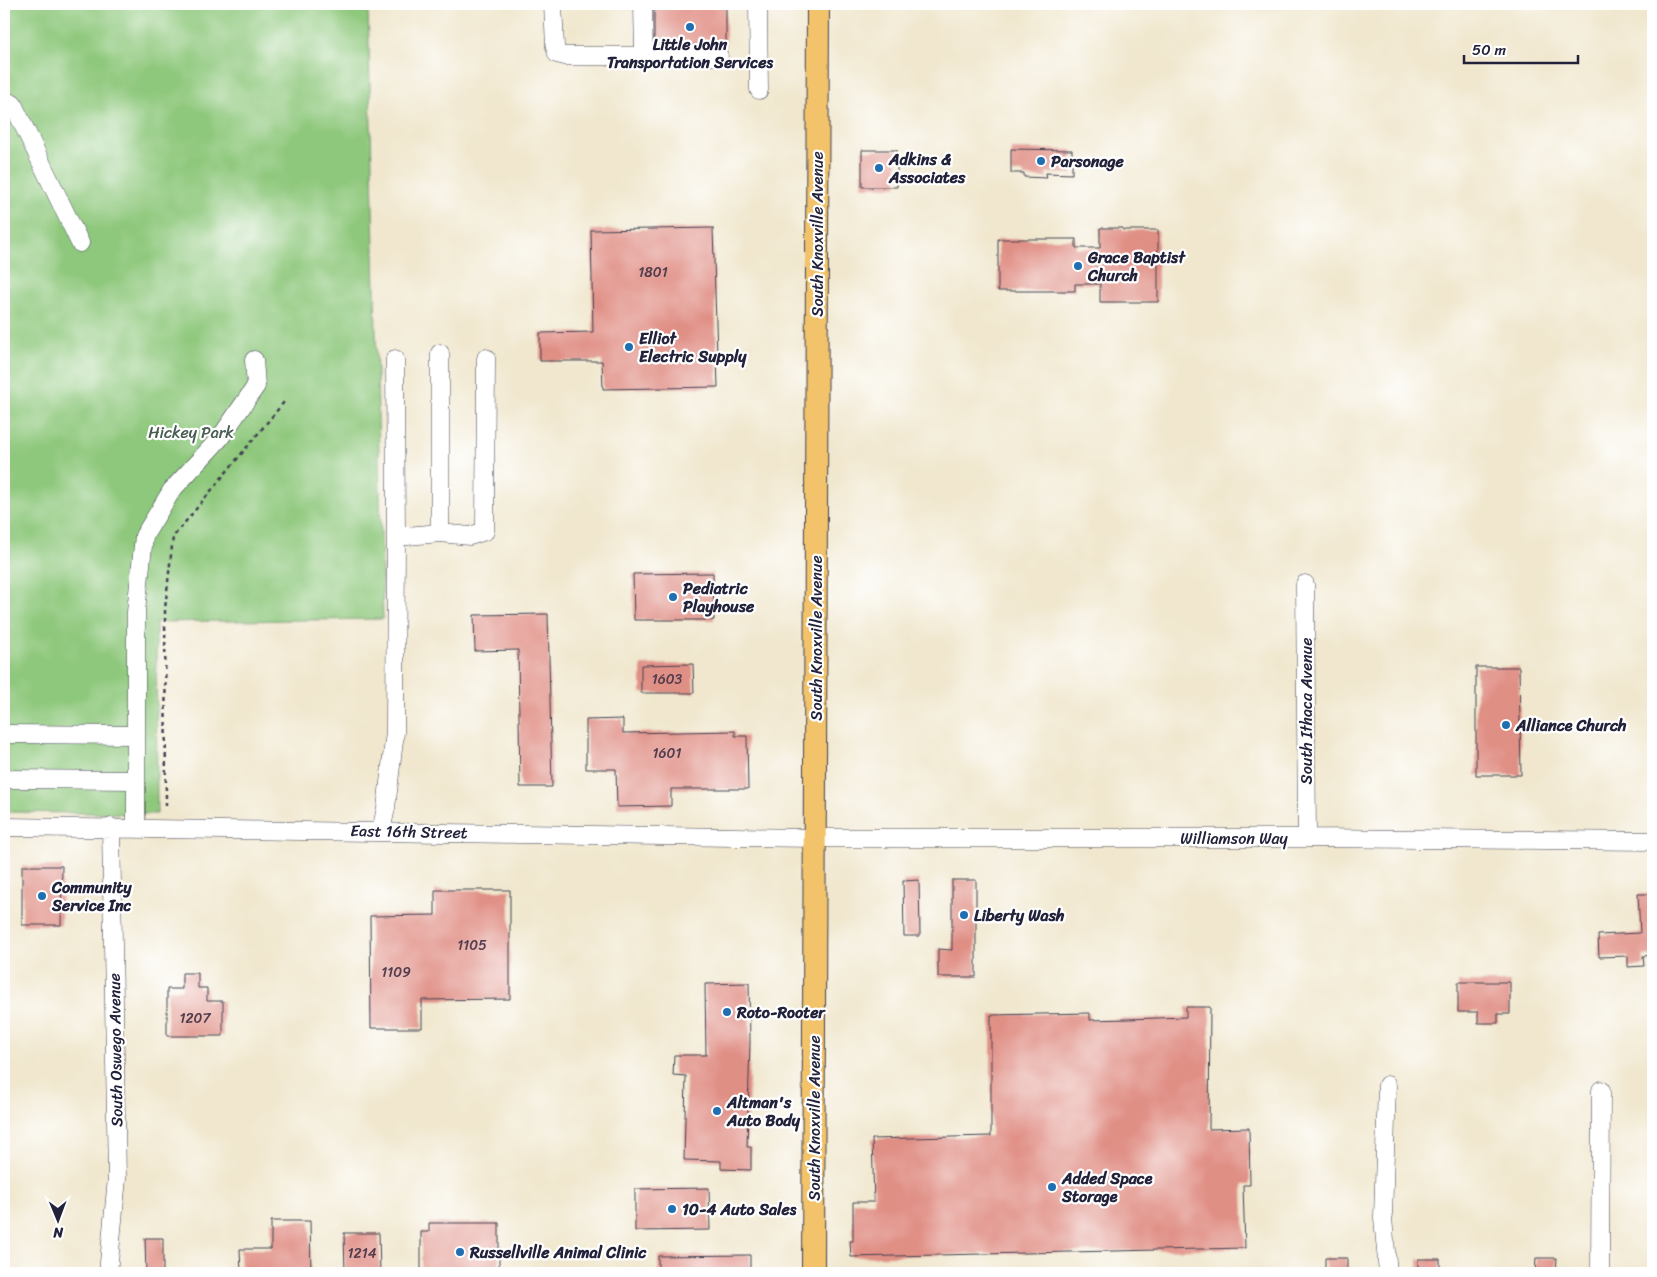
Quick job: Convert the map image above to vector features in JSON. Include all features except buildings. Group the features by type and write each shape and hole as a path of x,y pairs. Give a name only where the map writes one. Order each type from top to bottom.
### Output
{"main road":[{"name":"South Knoxville Avenue","path":"813,1273 818,4"}],"street":[{"path":"554,4 555,47 557,54 565,56 719,56"},
{"path":"643,4 644,56"},
{"path":"758,4 759,90"},
{"path":"4,100 13,104 80,243"},
{"path":"440,353 440,533"},
{"path":"396,537 440,533 470,536 485,531 486,358"},
{"path":"381,831 396,732 395,359"},
{"path":"136,827 136,612 144,536 172,490 220,438 256,386 254,360"},
{"name":"South Ithaca Avenue","path":"1305,584 1307,838"},
{"path":"4,734 136,735"},
{"path":"4,779 136,780"},
{"name":"East 16th Street","path":"4,826 815,838"},
{"name":"South Oswego Avenue","path":"108,1273 117,1178 111,827"},
{"name":"Williamson Way","path":"815,838 1307,838 1653,841"},
{"path":"1387,1085 1383,1218 1388,1273"},
{"path":"1600,1273 1601,1090"}],"path":[{"path":"166,806 165,609 173,537 284,402"}],"green space":[{"name":"Hickey Park","path":"4,4 368,4 383,619 156,622 157,814 4,812"}],"place":[{"name":"Little John Transportation Services","path":"690,27"},
{"name":"Parsonage","path":"1041,161"},
{"name":"Adkins & Associates","path":"879,168"},
{"name":"Grace Baptist Church","path":"1078,266"},
{"name":"Elliot Electric Supply","path":"629,347"},
{"name":"Pediatric Playhouse","path":"673,597"},
{"name":"Alliance Church","path":"1506,725"},
{"name":"Community Service Inc","path":"42,896"},
{"name":"Liberty Wash","path":"964,915"},
{"name":"Roto-Rooter","path":"727,1012"},
{"name":"Altman's Auto Body","path":"717,1111"},
{"name":"Added Space Storage","path":"1052,1187"},
{"name":"10-4 Auto Sales","path":"672,1209"},
{"name":"Russellville Animal Clinic","path":"460,1252"}]}
